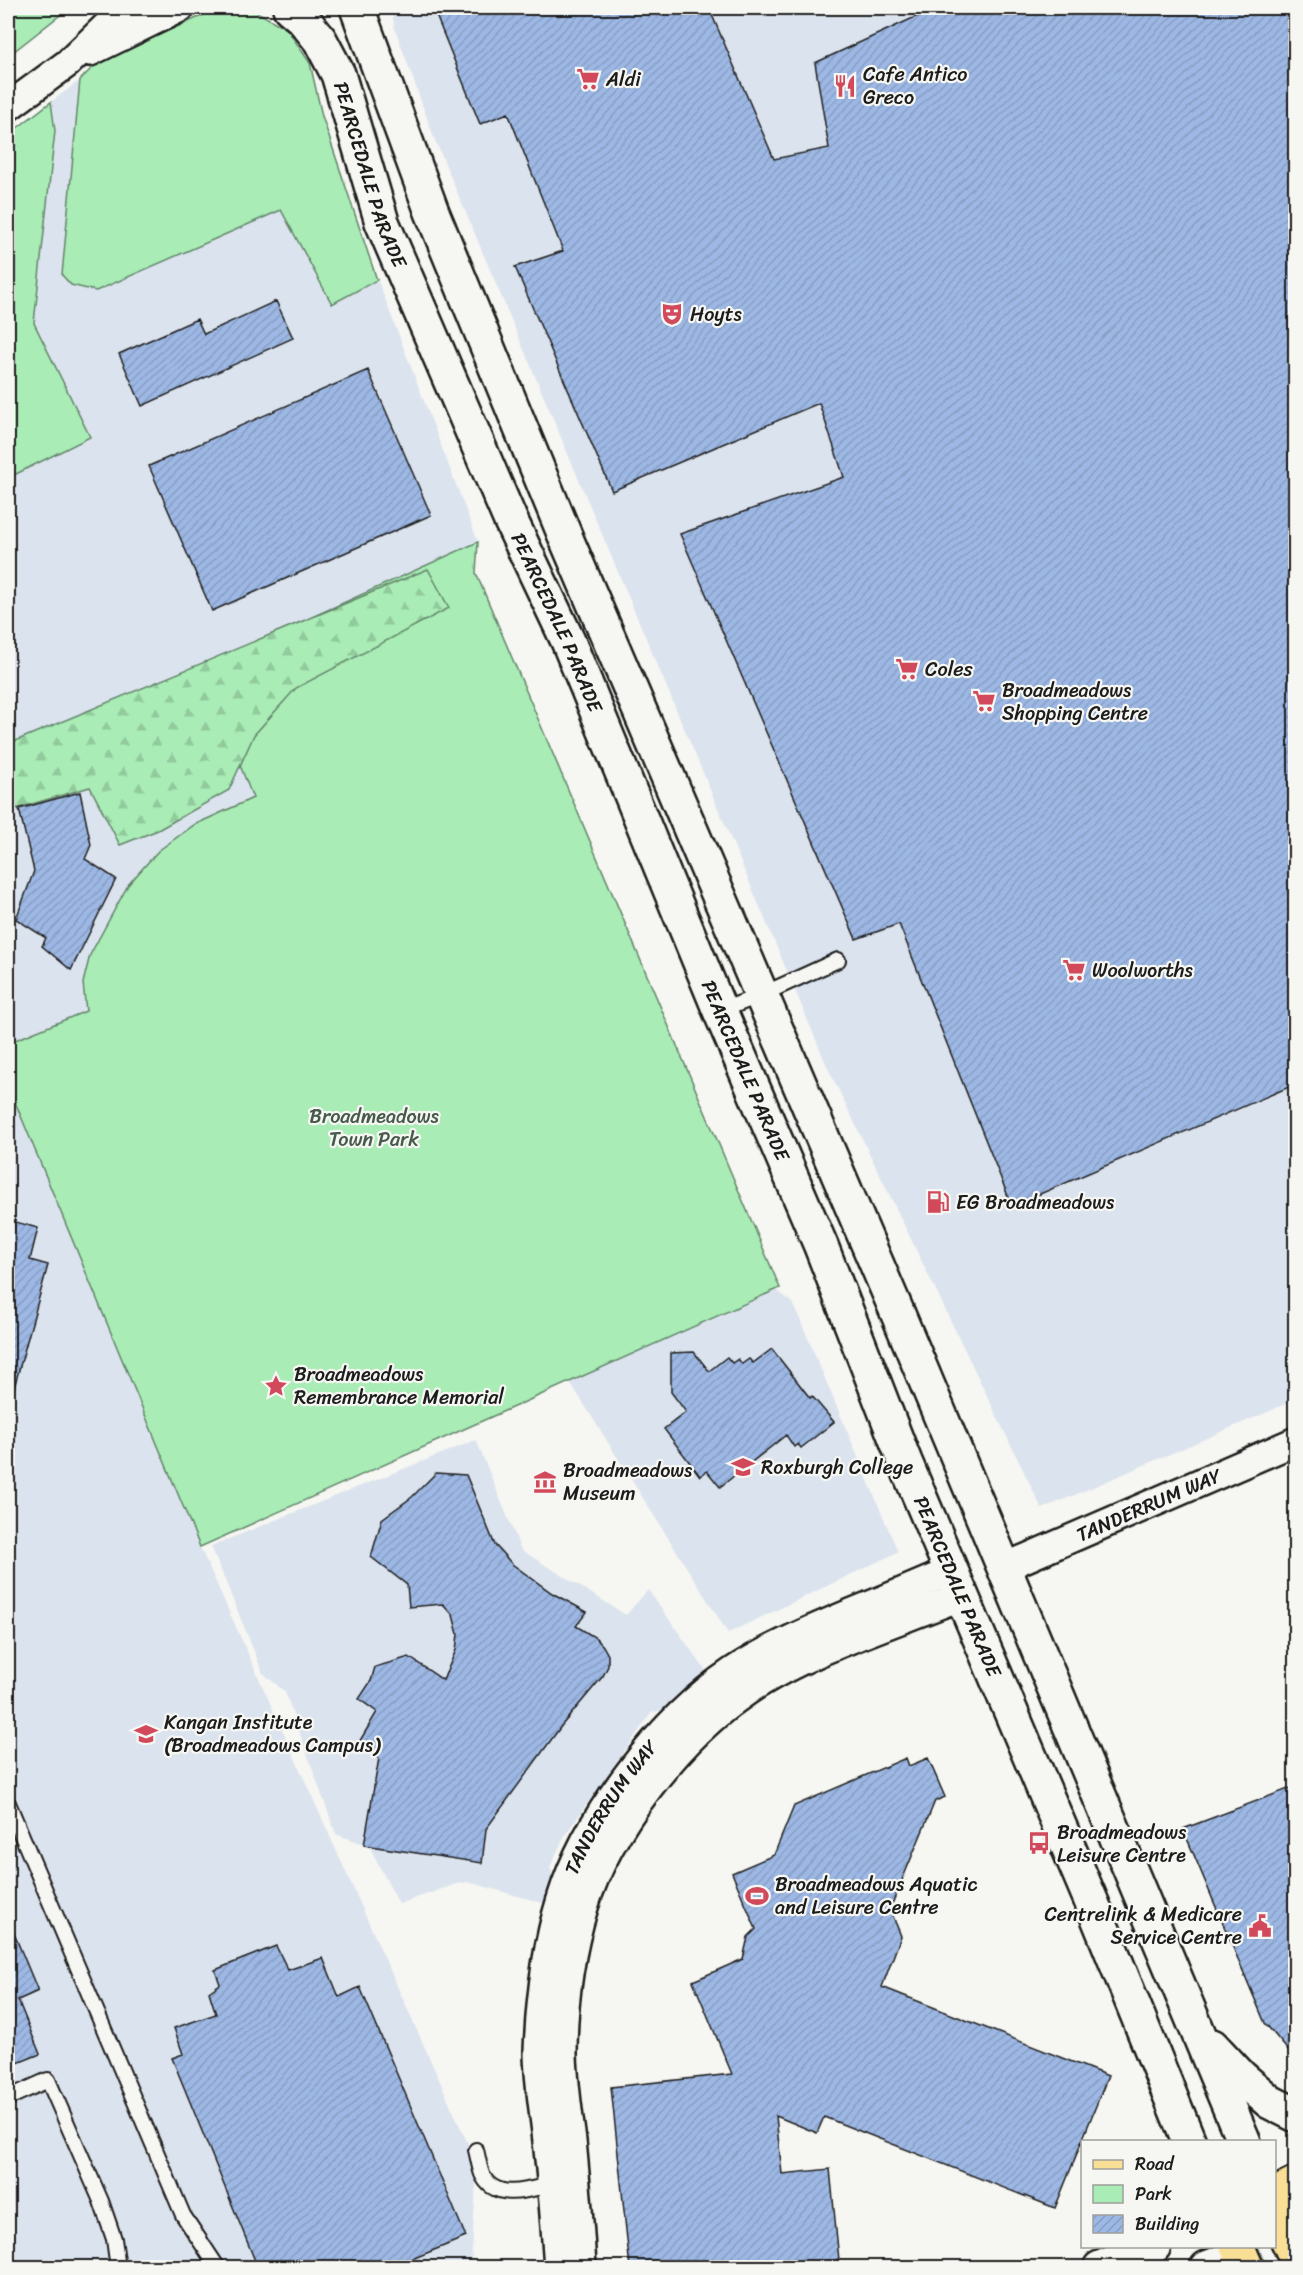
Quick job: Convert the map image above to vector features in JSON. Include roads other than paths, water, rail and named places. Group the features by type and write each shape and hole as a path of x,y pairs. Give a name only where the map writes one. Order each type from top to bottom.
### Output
{"main road":[{"path":"1276,2194 1296,2184"}],"street":[{"path":"8,107 68,63 125,8"},
{"path":"68,63 180,8"},
{"name":"PEARCEDALE PARADE","path":"290,8 303,19 320,40 338,74 382,222 510,519 568,641 720,1011 822,1246 905,1462 1092,1903 1188,2140"},
{"name":"PEARCEDALE PARADE","path":"357,8 390,102 450,255 568,543 895,1307 1243,2140"},
{"name":"TANDERRUM WAY","path":"558,2268 552,2184 538,2054 543,1989 561,1899 576,1861 613,1794 642,1755 670,1725 732,1671 804,1633 1003,1568 1296,1441"},
{"name":"TANDERRUM WAY","path":"582,2268 579,2209 564,2075 565,2023 574,1952 585,1906 615,1842 634,1808 661,1771 688,1742 746,1692 956,1584"},
{"path":"1199,2032 1241,2077 1270,2102 1296,2115"},
{"path":"1167,2092 1171,2140"},
{"path":"1096,2268 1122,2248"},
{"path":"1101,2268 1151,2248"},
{"path":"1207,2268 1256,2248"}],"lane":[{"path":"720,1011 838,960"},
{"path":"8,1803 183,2215 218,2268"},
{"path":"8,2098 48,2080 101,2201 114,2239 117,2268"},
{"path":"476,2150 483,2175 493,2188 510,2192 552,2184"}],"place":[{"name":"Aldi","path":"588,79"},
{"name":"Cafe Antico Greco","path":"845,86"},
{"name":"Hoyts","path":"672,314"},
{"name":"Coles","path":"907,669"},
{"name":"Broadmeadows Shopping Centre","path":"984,701"},
{"name":"Woolworths","path":"1074,970"},
{"name":"EG Broadmeadows","path":"938,1202"},
{"name":"Broadmeadows Remembrance Memorial","path":"276,1386"},
{"name":"Roxburgh College","path":"743,1467"},
{"name":"Broadmeadows Museum","path":"545,1482"},
{"name":"Kangan Institute (Broadmeadows Campus)","path":"146,1734"},
{"name":"Broadmeadows Leisure Centre","path":"1039,1843"},
{"name":"Broadmeadows Aquatic and Leisure Centre","path":"757,1896"},
{"name":"Centrelink & Medicare Service Centre","path":"1260,1926"}],"park label":[{"name":"Broadmeadows Town Park","path":"374,1128"}]}
